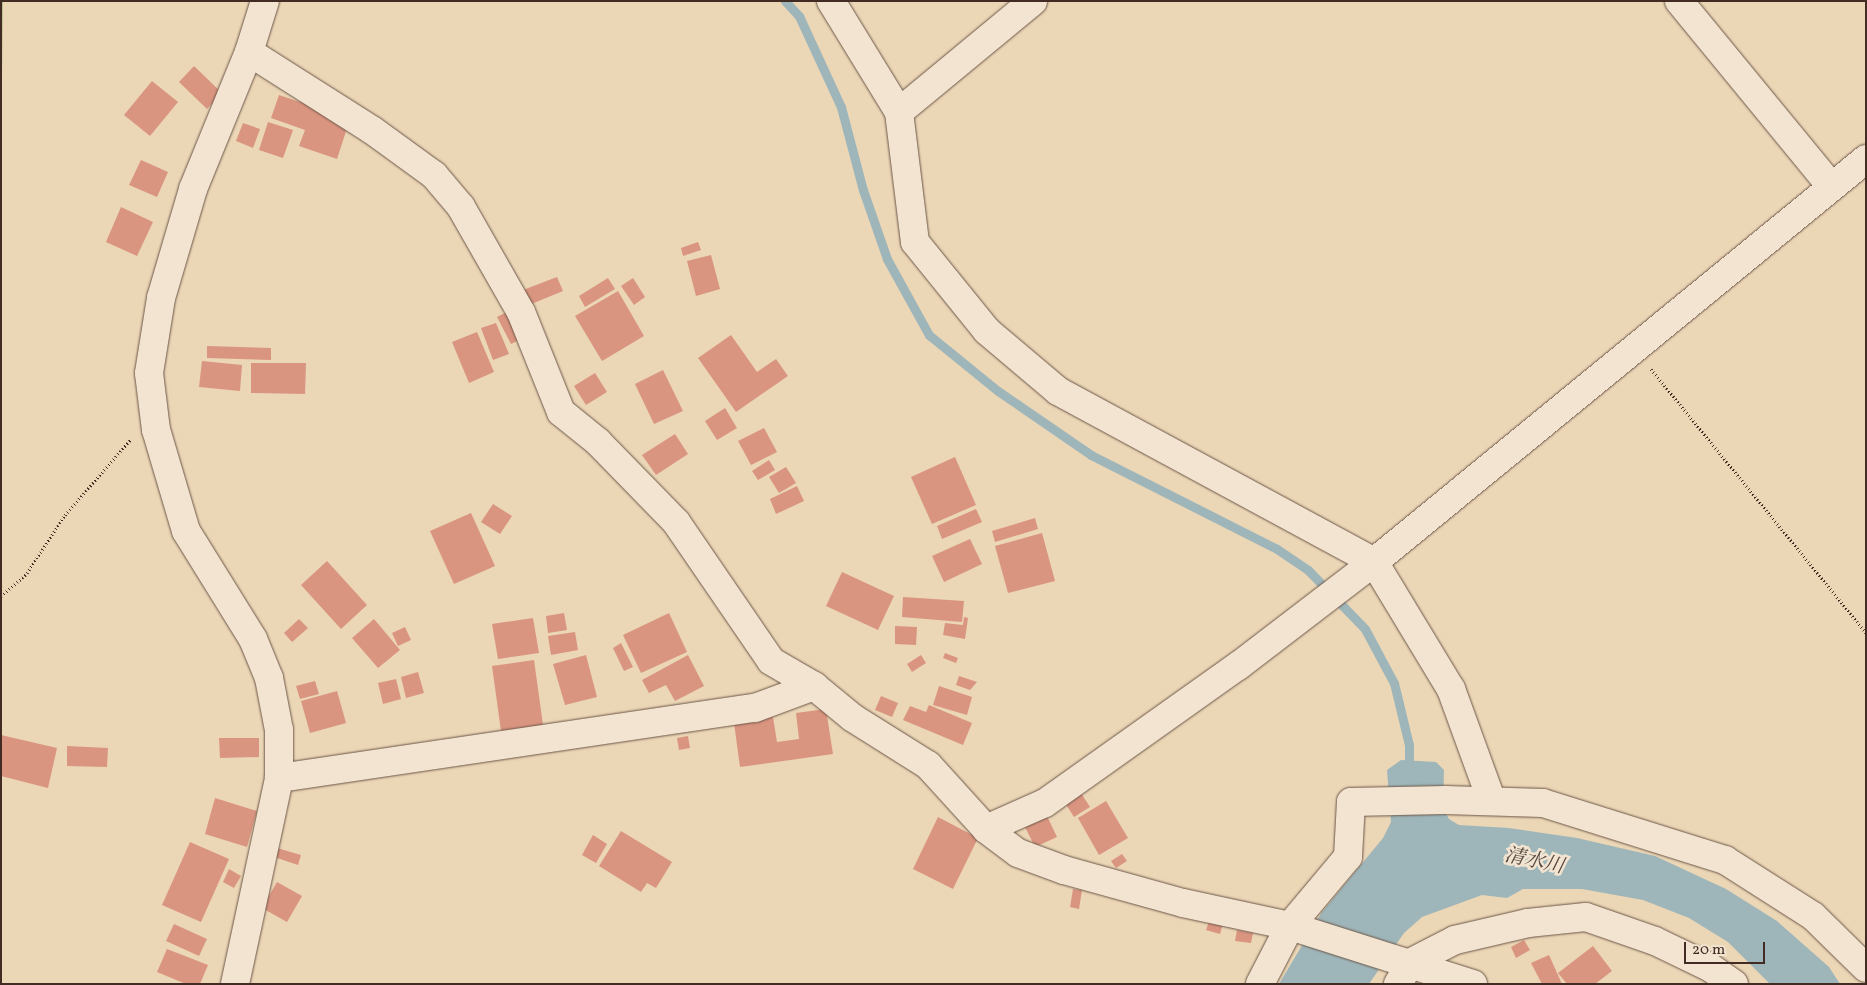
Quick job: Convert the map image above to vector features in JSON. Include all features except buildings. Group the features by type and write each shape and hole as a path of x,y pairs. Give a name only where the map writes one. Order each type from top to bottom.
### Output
{"street":[{"path":"235,984 279,778 279,730 269,678 253,639 186,531 156,430 149,373 161,298 193,189 249,52 265,1"},
{"path":"831,1 899,112 915,242 987,331 1058,391 1364,568 1451,689 1492,799"},
{"path":"899,112 1033,1"},
{"path":"1679,1 1831,186"},
{"path":"249,52 372,130 434,175 461,206 521,312 562,412 598,442 676,522 770,661 814,686 853,718 928,765 986,829 1018,854 1064,870 1183,903 1290,926 1404,973 1473,984"},
{"path":"986,829 1045,803 1060,793 1307,613 1866,159"},
{"path":"279,778 755,708 814,686"},
{"path":"1260,984 1290,926 1348,857 1352,802 1492,799 1543,803 1725,860 1812,916 1866,968"},
{"path":"1404,973 1455,940 1528,923 1586,917 1655,941 1711,968 1734,984"}],"path":[{"path":"1634,347 1866,633"},
{"path":"1,596 27,573 65,515 154,412"}],"green space":[{"path":"1,1 3,1 1,155"}],"water":[{"name":"清水川","path":"1401,760 1436,762 1444,770 1443,808 1449,819 1459,825 1509,828 1577,838 1655,856 1726,889 1777,921 1829,967 1840,984 1770,984 1728,942 1689,918 1643,900 1582,889 1523,889 1507,898 1482,895 1422,917 1404,933 1369,984 1279,984 1322,912 1383,838 1391,822 1387,770"}],"waterway":[{"path":"785,1 799,16 841,107 863,190 887,259 929,335 998,391 1091,455 1277,549 1308,570 1365,629 1394,683 1409,745 1409,771"}]}
